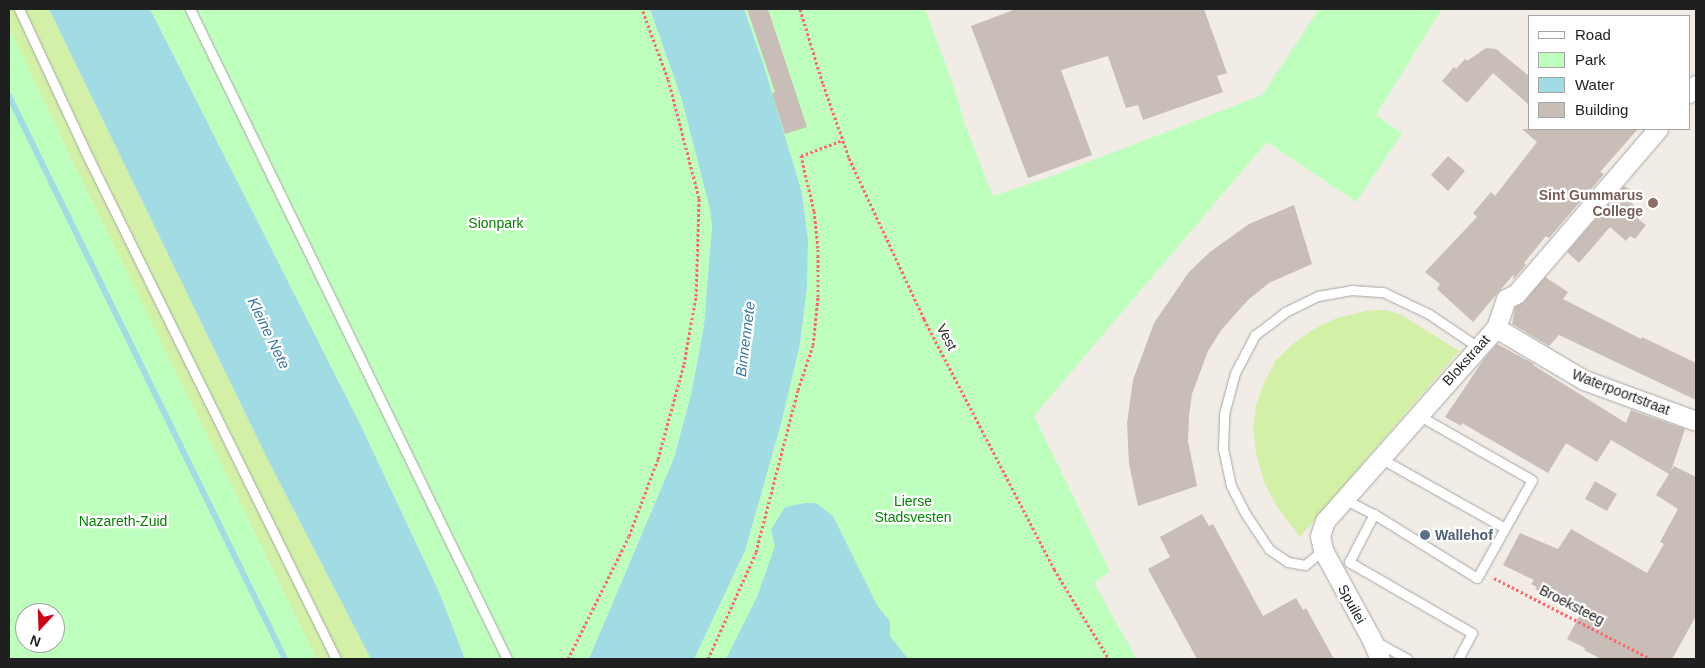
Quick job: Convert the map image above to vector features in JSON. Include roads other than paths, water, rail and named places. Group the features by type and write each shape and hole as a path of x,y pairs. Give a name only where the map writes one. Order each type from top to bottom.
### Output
{"street":[{"name":"Blokstraat","path":"1322,550 1320,536 1325,521 1496,328 1506,299 1516,294 1657,130"},
{"name":"Waterpoortstraat","path":"1496,328 1584,380 1696,421"},
{"name":"Spuilei","path":"1322,550 1372,640 1380,659"}],"lane":[{"path":"19,9 98,177 336,659"},
{"path":"190,9 507,659"},
{"path":"1322,550 1305,565 1288,562 1269,549 1245,513 1231,486 1223,449 1224,414 1235,373 1255,335 1285,312 1318,296 1351,290 1383,292 1429,314 1478,347"},
{"path":"1344,498 1374,514 1477,578 1482,572 1503,527 1532,480 1418,414"},
{"path":"1380,458 1503,527"},
{"path":"1374,514 1348,562 1472,634 1458,659"},
{"path":"1372,640 1407,659"}],"water":[{"name":"Kleine Nete","path":"49,9 150,9 361,426 439,592 465,659 371,659 268,460"},
{"name":"Binnennete","path":"650,9 744,9 763,63 802,193 808,240 807,288 800,344 782,420 745,551 694,659 589,659 674,458 691,395 704,326 712,227 710,209 682,100"},
{"path":"816,503 833,516 878,607 890,621 890,636 908,659 726,659 757,597 775,546 771,530 785,507"}],"waterway":[{"path":"9,96 285,659"}],"place":[{"name":"Sint Gummarus College","path":"1653,203"},
{"name":"Wallehof","path":"1425,535"}],"park label":[{"name":"Sionpark","path":"496,223"},
{"name":"Lierse Stadsvesten","path":"913,510"},
{"name":"Nazareth-Zuid","path":"123,521"}]}
